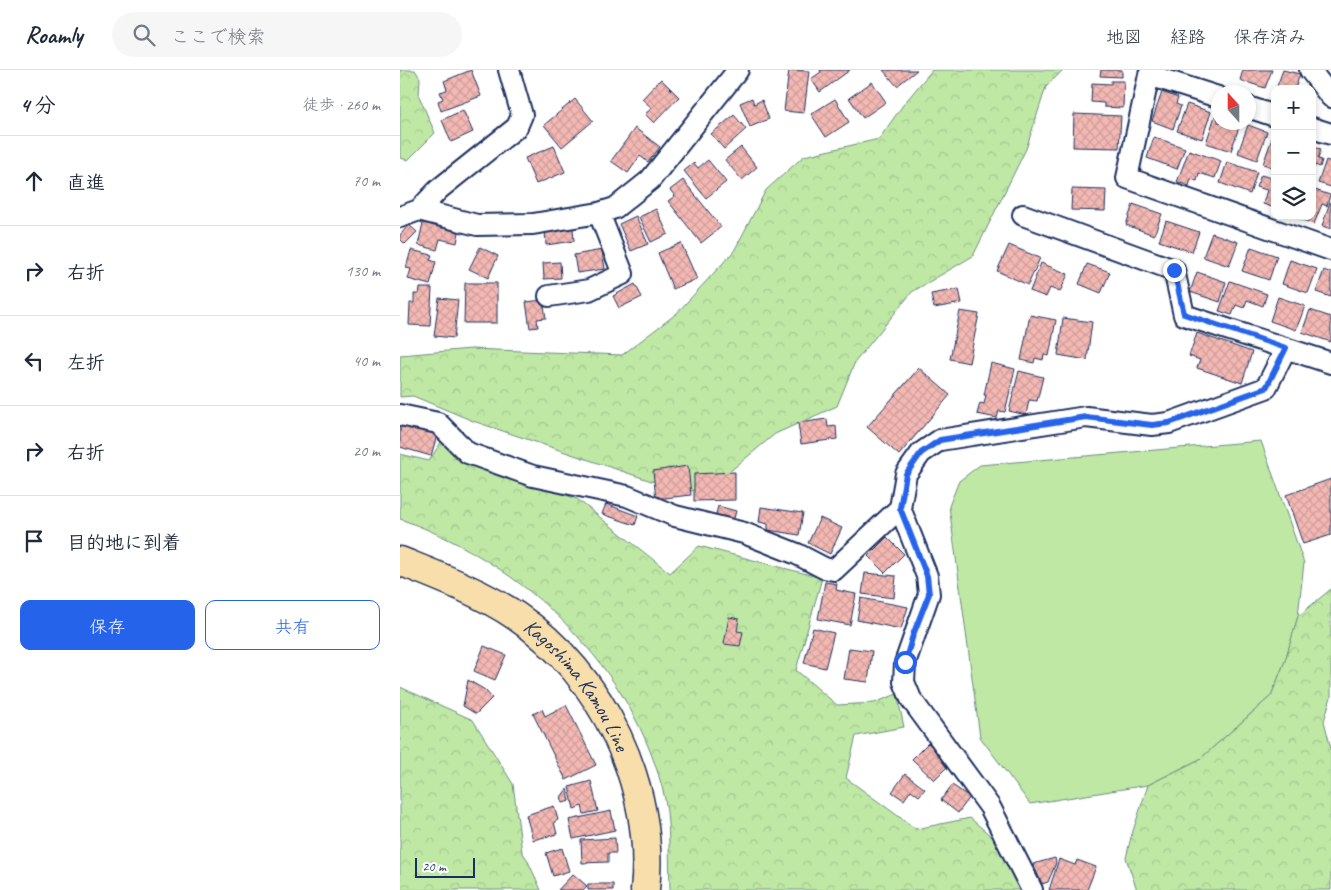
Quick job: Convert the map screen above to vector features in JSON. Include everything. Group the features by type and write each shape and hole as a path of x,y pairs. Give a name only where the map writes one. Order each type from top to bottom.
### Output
{"main road":[{"name":"Kagoshima Kamou Line","path":"400,561 452,581 487,598 518,618 559,654 586,684 607,719 633,779 641,806 647,844 645,890"}],"street":[{"path":"400,217 419,210 439,189 517,127 522,115 509,70"},
{"path":"419,210 477,224 532,224 599,213 615,208 650,180 738,70"},
{"path":"1310,70 1331,97"},
{"path":"1211,94 1149,75 1127,178 1331,250"},
{"path":"1256,110 1271,115"},
{"path":"1316,129 1331,134"},
{"path":"549,296 589,290 623,274 599,213"},
{"path":"1023,216 1174,270 1184,314 1331,363"},
{"path":"1032,890 990,806 911,699 904,682 905,662 910,644 929,594 927,576 900,508 906,474 921,453 940,440 1086,417 1152,425 1169,423 1266,388 1286,348"},
{"path":"400,415 438,423 468,454 533,476 627,496 674,516 744,533 797,554 824,568 834,570 900,508"}],"green space":[{"path":"400,70 415,70 420,78 419,96 435,133 408,160 400,158"},
{"path":"932,70 1063,70 1046,87 1026,149 973,256 912,292 855,362 837,406 775,434 723,477 687,493 473,421 413,396 400,397 400,355 471,349 622,355 676,314 734,251 766,190 804,156 879,139 903,105"},
{"path":"445,436 464,459 577,499 670,573 699,546 822,578 796,670 837,705 874,703 897,694 904,727 856,736 846,778 916,829 970,818 999,843 1025,890 670,890 669,831 665,799 650,751 629,706 601,664 568,626 531,592 490,563 446,538 400,519 400,454 429,461"},
{"path":"1261,441 1304,563 1298,616 1285,661 1271,696 1200,759 1148,785 1030,804 980,737 949,506 959,481 980,465"},
{"path":"1331,589 1331,697 1324,721 1331,749 1331,890 1137,890 1126,858 1148,785 1200,759 1271,696 1285,661 1298,616"},
{"path":"400,687 473,720 513,784 522,852 541,890 400,890"}],"building":[{"path":"471,70 481,96 441,111 438,101 443,99 440,92 447,90 444,81"},
{"path":"789,70 809,71 804,113 784,111"},
{"path":"820,70 850,70 820,92 811,79 821,72"},
{"path":"883,70 917,70 897,86"},
{"path":"1101,70 1122,70 1122,77 1100,76"},
{"path":"1243,70 1272,70 1265,88 1240,80"},
{"path":"1283,70 1300,74 1296,85 1277,85"},
{"path":"661,79 679,97 654,123 645,114 652,108 642,99"},
{"path":"1111,81 1124,81 1123,108 1104,107 1104,103 1091,102 1092,83 1111,84"},
{"path":"872,82 886,102 863,118 849,98"},
{"path":"1162,92 1178,98 1176,104 1181,106 1173,129 1152,121"},
{"path":"752,98 754,104 762,100 769,119 750,127 740,103"},
{"path":"575,99 593,121 562,147 544,125"},
{"path":"835,99 849,122 826,137 811,114"},
{"path":"1187,104 1211,112 1202,139 1177,131"},
{"path":"463,110 473,132 451,142 442,120"},
{"path":"1074,114 1121,116 1119,148 1073,147"},
{"path":"734,115 746,129 724,149 711,134"},
{"path":"635,128 660,147 648,162 640,156 628,173 611,161"},
{"path":"1211,128 1211,130 1238,130 1231,151 1206,143"},
{"path":"1256,128 1267,132 1257,160 1238,153 1246,130 1256,130"},
{"path":"1154,137 1185,148 1177,169 1147,158"},
{"path":"1271,141 1271,167 1263,164"},
{"path":"554,146 565,172 536,184 525,158"},
{"path":"741,147 757,167 742,180 725,160"},
{"path":"1316,148 1321,149 1318,159 1322,160 1320,167 1316,165"},
{"path":"1189,150 1221,161 1215,178 1199,173 1197,181 1191,179 1189,186 1177,182"},
{"path":"708,160 726,182 706,198 684,171 694,163 698,168"},
{"path":"1326,160 1331,162 1331,187 1318,183"},
{"path":"1227,162 1257,172 1250,194 1220,183"},
{"path":"1261,175 1271,178 1271,207 1263,204 1267,190 1256,187"},
{"path":"683,180 721,227 701,243 668,201 675,196 670,190"},
{"path":"1072,189 1106,190 1105,211 1071,210"},
{"path":"1316,190 1330,195 1327,206 1322,204 1316,219"},
{"path":"1331,203 1331,229 1322,226"},
{"path":"1133,204 1162,214 1154,235 1126,225"},
{"path":"656,209 668,234 651,242 639,217"},
{"path":"636,216 648,244 631,251 619,224"},
{"path":"1303,220 1316,220 1314,224"},
{"path":"1166,221 1199,232 1192,252 1159,241"},
{"path":"423,223 459,232 457,243 440,239 437,250 418,245"},
{"path":"409,225 417,232 405,244 400,239 400,235"},
{"path":"573,228 574,241 546,245 545,231"},
{"path":"1212,233 1238,242 1229,266 1203,257"},
{"path":"681,243 697,279 673,289 658,253"},
{"path":"1009,245 1040,258 1028,285 997,271"},
{"path":"480,247 498,256 488,278 469,269"},
{"path":"1251,247 1277,256 1269,280 1242,271"},
{"path":"411,250 432,255 430,260 436,262 430,285 408,279 411,269 406,268"},
{"path":"602,250 605,269 577,273 574,255"},
{"path":"1290,260 1317,269 1308,293 1282,284"},
{"path":"560,262 561,278 544,279 543,263"},
{"path":"1041,263 1068,274 1060,292 1050,288 1046,297 1030,291"},
{"path":"1087,264 1110,272 1101,293 1079,284"},
{"path":"1324,270 1331,273 1331,297 1316,292"},
{"path":"1197,272 1226,282 1220,302 1190,292"},
{"path":"1230,281 1267,294 1263,306 1247,300 1244,308 1236,305 1232,315 1219,311"},
{"path":"465,283 497,283 497,323 464,323"},
{"path":"635,284 642,297 619,308 613,296"},
{"path":"420,288 432,288 430,326 409,325 410,303 414,303 414,294 419,294"},
{"path":"959,289 962,303 934,308 931,294"},
{"path":"1278,297 1305,306 1296,330 1270,321"},
{"path":"439,298 458,300 454,338 434,336"},
{"path":"543,300 546,318 537,319 538,327 530,328 526,302"},
{"path":"1310,310 1331,317 1331,342 1302,332"},
{"path":"960,311 979,314 969,363 950,359"},
{"path":"1030,315 1056,320 1049,356 1044,355 1043,360 1035,358 1034,363 1021,360"},
{"path":"1063,318 1092,322 1087,360 1058,355"},
{"path":"1197,333 1252,352 1242,383 1197,368 1200,360 1189,356"},
{"path":"991,363 1015,369 1005,412 999,411 997,418 977,414 980,403 984,404 986,395 984,395"},
{"path":"919,368 950,395 899,455 867,427"},
{"path":"1019,371 1043,377 1037,401 1029,400 1026,415 1009,411"},
{"path":"827,419 828,427 836,426 837,439 801,444 798,423"},
{"path":"400,422 437,435 431,456 400,447"},
{"path":"688,466 691,495 656,499 653,471"},
{"path":"735,472 735,500 694,501 694,474"},
{"path":"1331,479 1331,535 1303,544 1286,495"},
{"path":"606,504 638,516 635,525 602,514"},
{"path":"718,506 736,511 733,522 715,518"},
{"path":"761,507 803,513 799,535 768,530 768,524 759,522"},
{"path":"820,518 842,528 830,554 808,543"},
{"path":"887,537 904,554 885,573 868,556"},
{"path":"865,573 896,576 894,598 862,594"},
{"path":"825,582 837,584 836,590 856,594 850,625 818,619"},
{"path":"861,598 908,607 901,629 857,620"},
{"path":"729,617 739,619 737,631 743,632 740,646 724,644"},
{"path":"813,628 834,633 825,668 804,663"},
{"path":"484,646 506,655 495,680 474,671"},
{"path":"849,648 872,651 868,682 844,679"},
{"path":"468,680 485,690 492,698 476,714 463,706"},
{"path":"566,705 596,765 566,780 533,714 542,709 545,716"},
{"path":"928,743 950,764 934,780 912,759"},
{"path":"905,774 925,789 919,796 911,790 904,800 892,792"},
{"path":"591,781 598,811 584,814 582,806 574,809 569,787"},
{"path":"952,785 970,797 958,813 941,800"},
{"path":"567,789 570,801 563,803 561,797"},
{"path":"554,806 558,820 554,822 557,834 533,840 526,815"},
{"path":"611,811 615,830 573,839 569,820"},
{"path":"615,838 616,853 608,853 608,862 582,863 581,840"},
{"path":"562,848 569,871 553,876 546,853"},
{"path":"1055,858 1056,863 1048,882 1042,884 1033,864"},
{"path":"1059,859 1075,865 1077,860 1096,867 1087,890 1049,890"},
{"path":"573,874 587,886 583,890 558,890"},
{"path":"588,884 613,884 613,890 588,890"}],"route":[{"path":"905,662 929,594 927,576 900,508 906,474 921,453 940,440 1086,417 1152,425 1169,423 1266,388 1286,348 1184,314 1174,270"}]}
